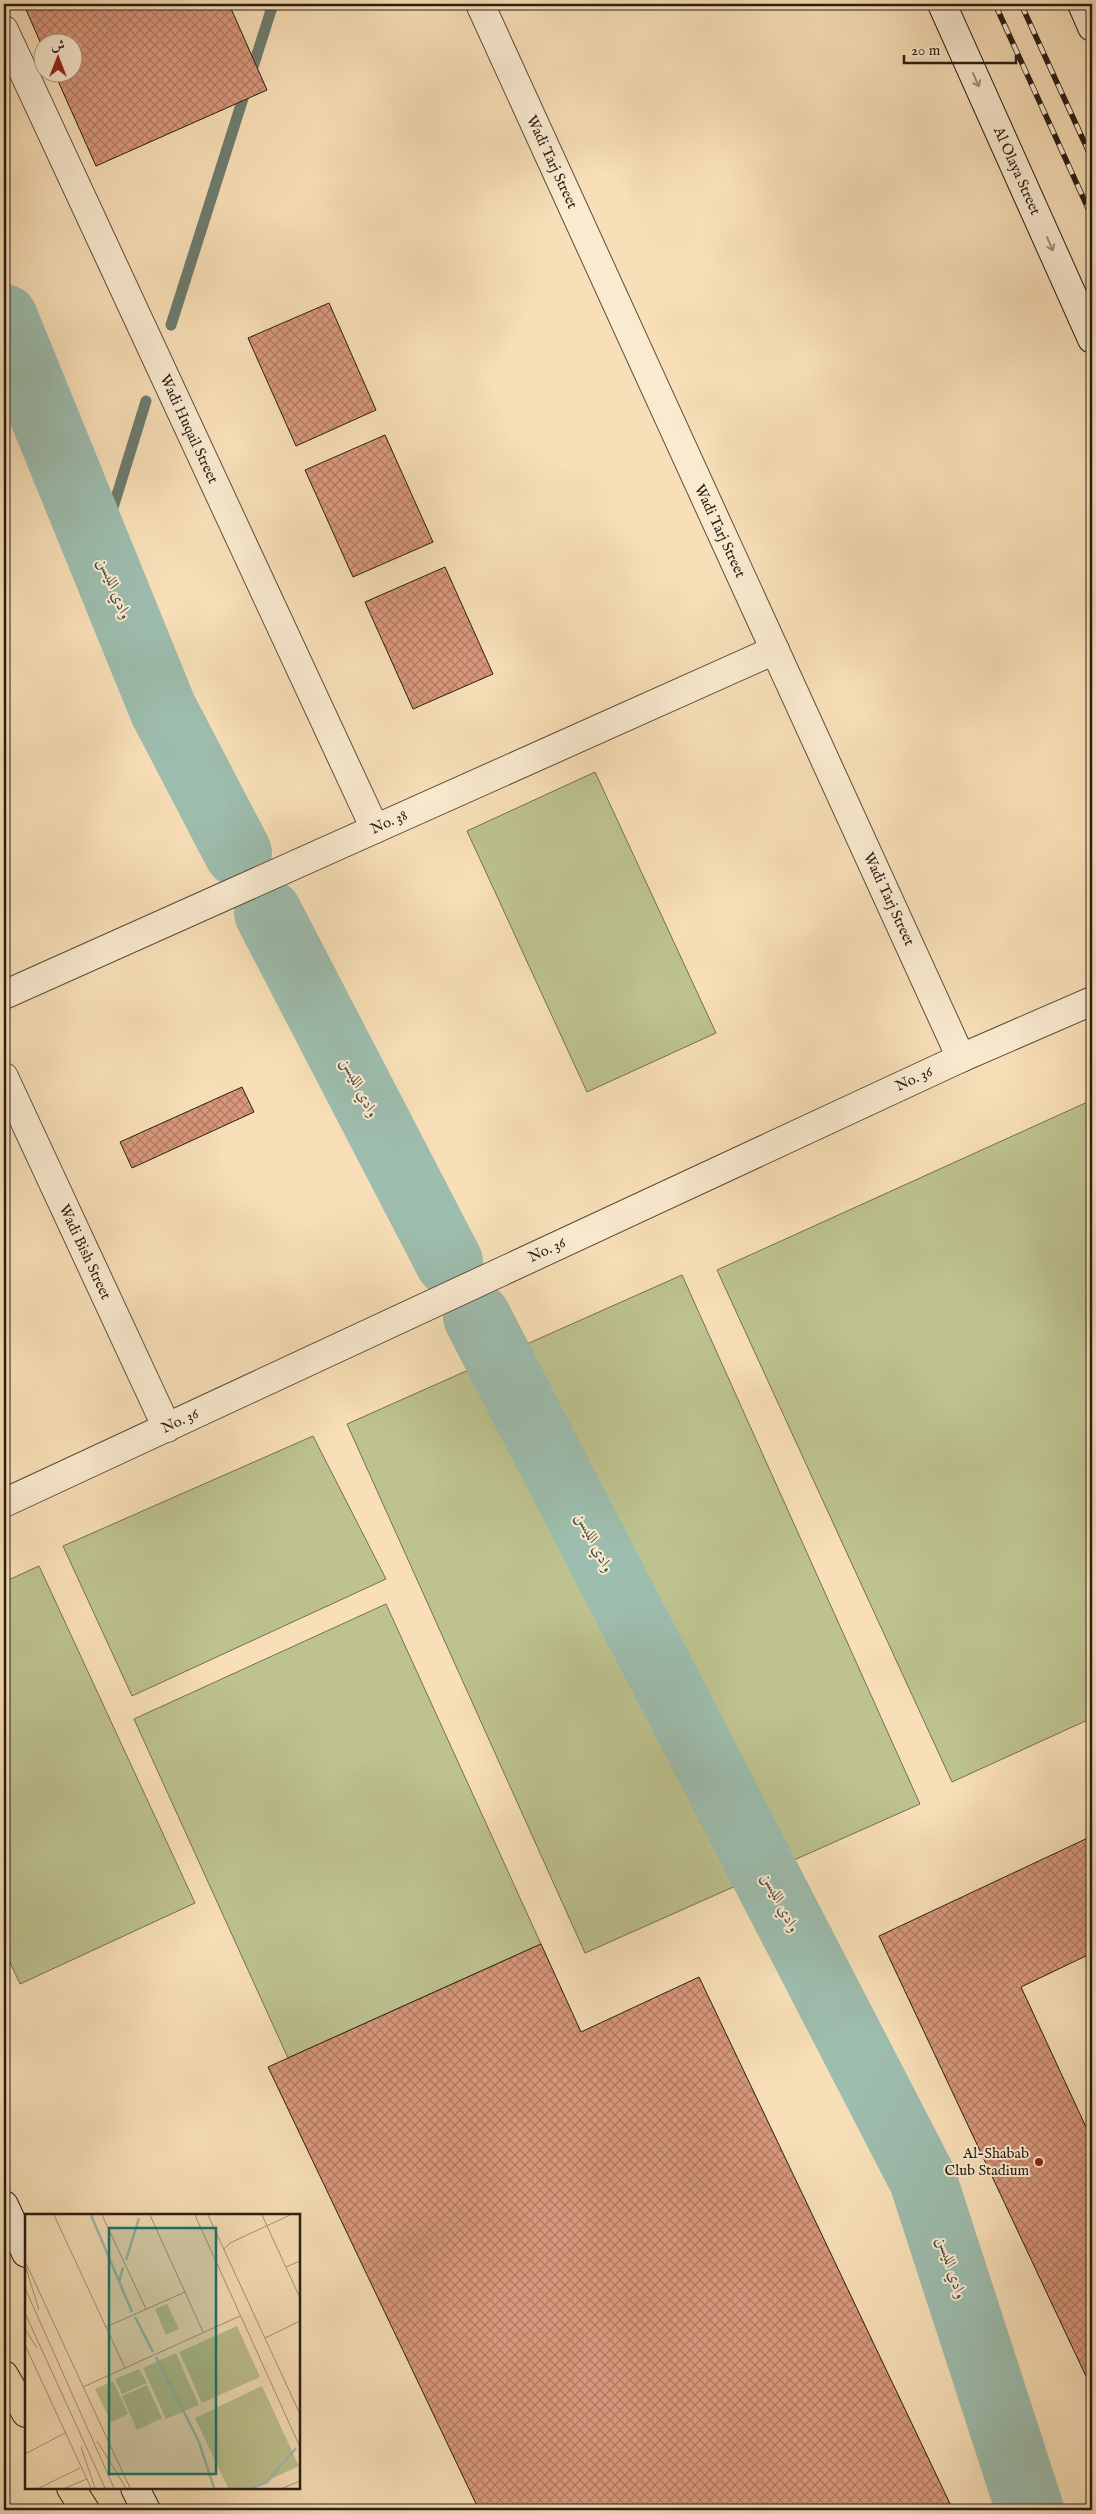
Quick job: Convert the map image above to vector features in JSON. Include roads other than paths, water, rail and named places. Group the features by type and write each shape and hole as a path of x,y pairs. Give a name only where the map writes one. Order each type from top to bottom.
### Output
{"highway":[{"path":"4,2375 25,2411"},
{"path":"72,2489 85,2510"}],"street":[{"name":"Wadi Tarj Street","path":"480,4 961,1058"},
{"name":"Al Olaya Street","path":"942,4 1092,339"},
{"path":"1082,4 1092,26"},
{"name":"Wadi Huqail Street","path":"4,30 374,829"},
{"name":"No. 38","path":"4,995 775,650"},
{"name":"No. 36","path":"4,1503 961,1058 1092,1001"},
{"name":"Wadi Bish Street","path":"4,1077 167,1428"},
{"path":"4,2205 25,2251"},
{"path":"136,2489 146,2510"}],"waterway":[{"path":"171,325 273,4"},
{"name":"وادي الليسن","path":"4,318 163,709 238,853"},
{"path":"99,553 146,401"},
{"name":"وادي الليسن","path":"268,913 449,1262"},
{"name":"وادي الليسن","path":"477,1317 923,2180 1030,2510"}],"railway":[{"path":"995,4 1092,217"},
{"path":"1021,4 1092,159"}],"place":[{"name":"Al-Shabab Club Stadium","path":"1039,2162"}]}
